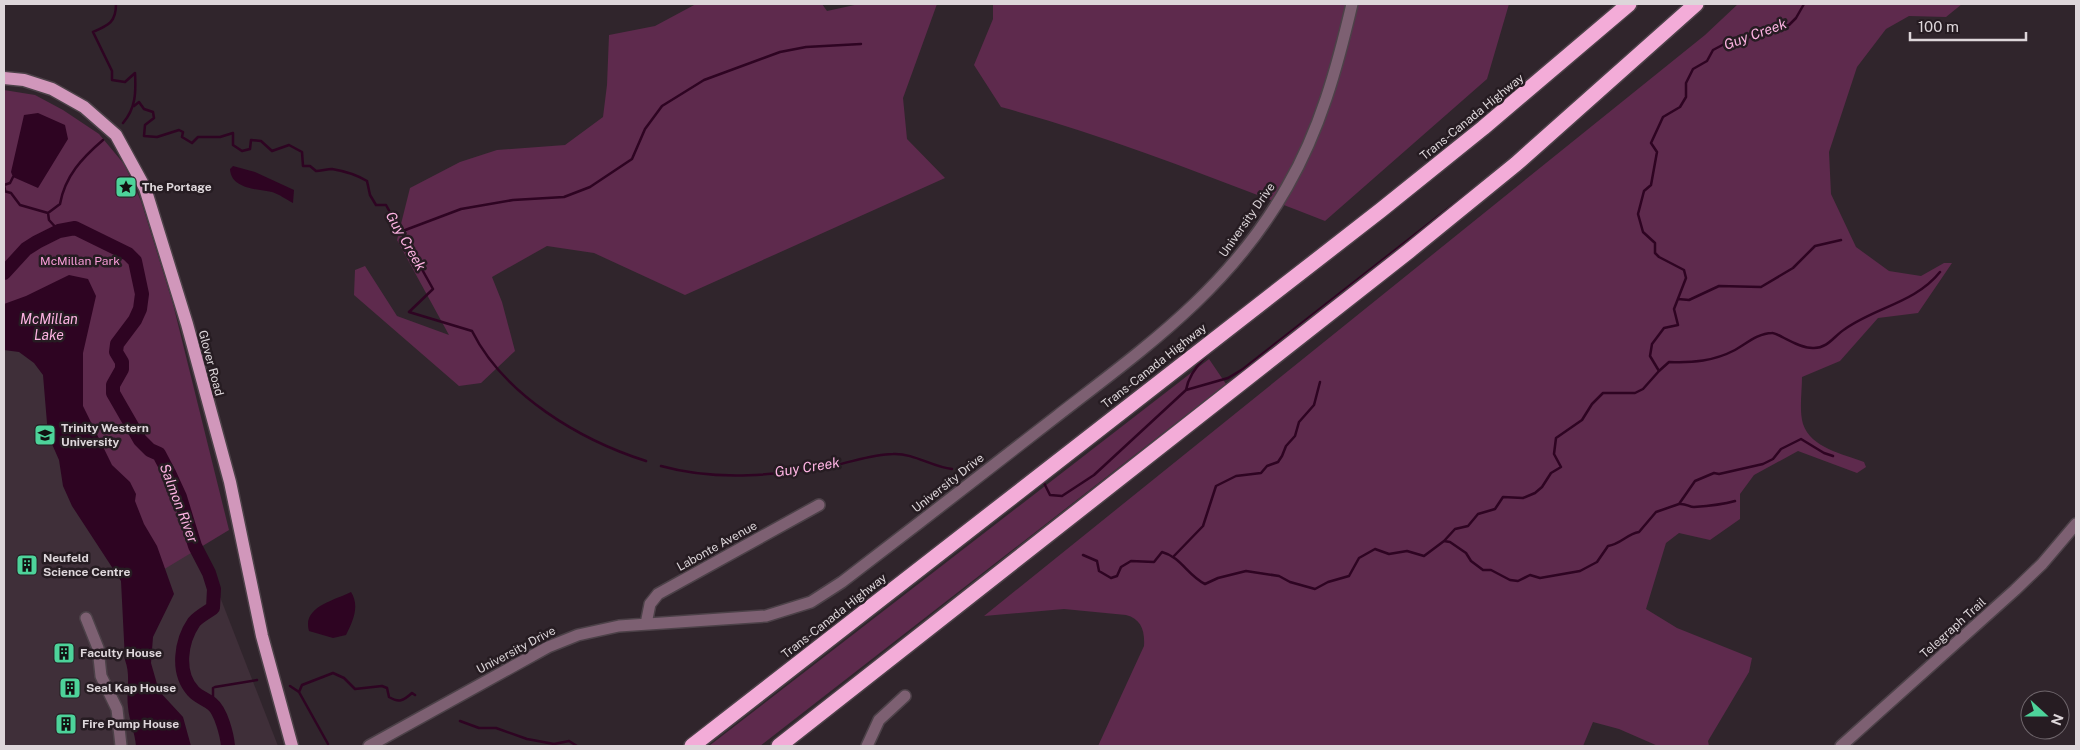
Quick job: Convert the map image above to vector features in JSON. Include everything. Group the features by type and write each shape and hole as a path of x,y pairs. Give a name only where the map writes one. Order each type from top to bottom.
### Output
{"highway":[{"name":"Trans-Canada Highway","path":"692,746 1395,198 1483,128 1629,4"},
{"path":"779,746 1409,251 1516,164 1696,4"}],"main road":[{"name":"Glover Road","path":"4,78 24,80 66,95 101,120 116,136 145,188 187,324 230,482 262,636 292,746"},
{"name":"Glover Road","path":"289,731 299,746"}],"street":[{"name":"University Drive","path":"371,746 555,644 600,629 766,616 811,602 842,582 1178,321 1216,284 1241,254 1287,188 1322,114 1337,67 1352,4"},
{"name":"Labonte Avenue","path":"646,624 650,604 658,594 820,505"},
{"name":"Telegraph Trail","path":"1842,746 2015,590 2042,564 2076,524"},
{"path":"86,618 98,648 101,676 117,709 121,746"},
{"path":"867,746 880,720 905,696"}],"shaded area":[{"name":"Trinity Western University","path":"4,317 195,546 210,571 278,746 4,746"}],"green space":[{"path":"696,4 822,4 827,11 859,4 937,4 903,98 907,139 945,178 685,295 594,253 547,246 492,277 502,302 515,351 481,383 459,386 354,295 355,270 365,266 397,316 449,335 397,240 410,188 460,162 497,150 565,145 603,117 607,85 609,35 655,26"},
{"path":"993,4 1509,4 1487,79 1325,221 1124,145 1001,107 974,65 993,19"},
{"path":"1738,4 1962,4 1946,17 1909,16 1886,29 1857,67 1829,152 1831,194 1856,247 1889,271 1921,276 1944,263 1952,263 1918,313 1878,318 1840,361 1802,377 1801,413 1807,432 1820,444 1838,453 1864,462 1866,467 1857,473 1798,451 1754,475 1740,494 1740,519 1710,540 1679,533 1666,543 1646,609 1677,628 1752,658 1749,672 1708,741 1709,746 1658,746 1619,729 1593,722 1583,746 1098,746 1144,646 1143,630 1139,622 1126,615 1064,609 984,616 1705,35"},
{"name":"McMillan Park","path":"4,90 35,95 63,110 99,134 124,164 141,201 173,304 229,530 148,579 39,325 4,317"},
{"path":"1209,359 1226,384 760,746 709,746"}],"water":[{"path":"38,113 65,125 68,139 38,188 13,177 11,172 24,115"},
{"path":"233,166 255,172 294,190 293,203 275,193 252,189 235,181 231,176 230,169"},
{"name":"McMillan Lake","path":"69,275 88,279 96,296 83,353 83,406 112,465 130,482 136,494 135,501 144,524 157,546 174,594 153,637 151,663 159,691 183,717 191,746 136,746 128,707 128,678 125,660 121,581 72,506 63,486 59,460 48,435 43,375 34,363 19,352 4,350 4,304 26,296"},
{"path":"351,592 354,597 355,608 353,619 346,635 333,638 309,631 308,623 314,610"}],"waterway":[{"name":"Guy Creek","path":"116,4 113,19 93,32 112,71 112,80 125,82 135,73 133,106 123,123"},
{"name":"Guy Creek","path":"1083,555 1097,561 1099,571 1111,578 1117,576 1121,567 1131,561 1154,562 1162,552 1169,554 1199,581 1205,584 1218,578 1246,571 1279,576 1290,582 1315,589 1328,582 1349,576 1359,558 1375,549 1389,554 1407,551 1424,556 1444,541 1455,529 1468,526 1478,514 1495,509 1503,497 1523,498 1535,493 1542,487 1551,473 1561,467 1554,454 1556,438 1582,420 1592,404 1603,393 1635,393 1643,389 1659,371 1650,356 1652,344 1664,328 1678,325 1674,309 1686,278 1684,270 1655,253 1655,243 1643,232 1638,214 1644,191 1651,185 1657,152 1651,143 1663,117 1680,107 1686,97 1686,83 1693,69 1707,61 1713,50 1730,41 1760,35 1777,27 1789,25 1796,18 1804,4"},
{"path":"400,232 461,209 513,200 564,197 590,187 632,159 645,129 662,106 704,80 780,52 806,47 861,44"},
{"name":"Guy Creek","path":"134,106 139,102 144,109 153,112 154,118 145,125 144,136 157,137 179,130 183,132 182,137 192,143 198,137 220,137 233,133 233,145 242,151 250,149 251,140 261,141 272,151 289,145 302,152 303,166 310,166 316,171 332,169 341,171 367,181 370,195 376,205 386,205 433,289 409,312 472,331 486,354 503,375 546,412 570,428 595,441 646,461"},
{"path":"4,191 11,193 20,205 48,213 60,204 62,194 75,168 103,140"},
{"path":"5,190 4,185 10,183 13,177"},
{"path":"1044,483 1050,495 1062,496 1094,475 1186,390 1228,378 1243,369 1477,186"},
{"path":"48,213 49,220 59,231"},
{"name":"Salmon River","path":"4,273 26,249 37,242 59,231 75,228 128,254 135,261 142,294 140,309 135,320 117,344 116,352 122,362 122,369 113,385 113,393 140,440 150,450 159,454 180,497 195,546 209,573 214,589 213,608 194,622 183,647 182,666 184,675 193,691 212,704 221,717 228,746"},
{"path":"1678,299 1689,300 1719,286 1761,287 1793,268 1815,246 1841,240"},
{"path":"1659,371 1669,362 1695,362 1719,357 1767,333 1775,333 1808,348 1823,346 1841,332 1869,315 1919,291 1940,272"},
{"path":"1186,390 1189,379 1203,359 1252,320"},
{"path":"1174,556 1203,526 1216,486 1236,476 1261,473 1267,466 1278,462 1286,446 1295,436 1299,422 1314,405 1320,382"},
{"path":"1444,541 1450,542 1466,553 1471,561 1483,570 1491,570 1510,580 1518,581 1530,575 1540,578 1580,571 1597,562 1608,546 1639,532 1656,512 1679,504 1695,481 1714,473 1719,474 1763,464 1773,459 1781,449 1801,439 1824,453 1833,456"},
{"name":"Guy Creek","path":"661,466 704,474 771,474 814,469 872,456 901,454 952,469"},
{"path":"1679,504 1694,507 1735,501"},
{"path":"290,686 299,692 302,685 333,673 344,678 355,689 382,686 387,688 389,697 396,700 403,699 412,693 415,695"},
{"path":"213,704 213,688 257,680"},
{"path":"299,692 328,744"},
{"path":"460,721 479,728 496,728 527,739 554,744 569,741 577,746"}],"place":[{"name":"The Portage","path":"126,187"},
{"name":"Trinity Western University","path":"45,435"},
{"name":"Neufeld Science Centre","path":"27,565"},
{"name":"Faculty House","path":"64,653"},
{"name":"Seal Kap House","path":"70,688"},
{"name":"Fire Pump House","path":"66,724"}]}
